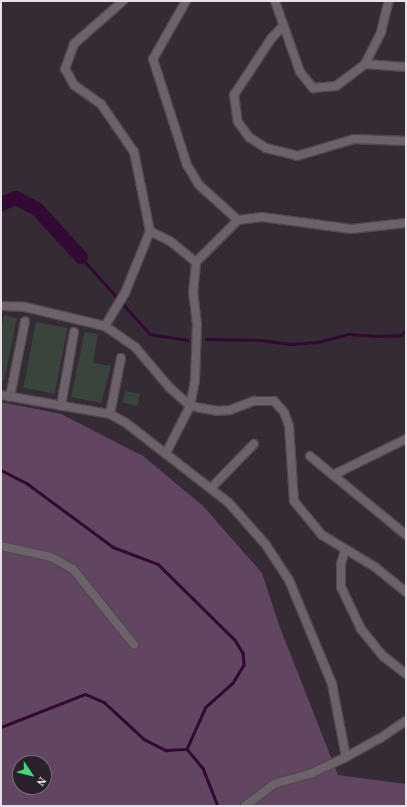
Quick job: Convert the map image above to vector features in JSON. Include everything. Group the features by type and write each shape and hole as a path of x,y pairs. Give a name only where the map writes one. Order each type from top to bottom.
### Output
{"street":[{"path":"105,326 125,294 150,231 134,152 101,104 74,85 65,69 74,44 123,1"},
{"path":"186,1 153,59 187,165 199,185 238,220"},
{"path":"275,1 282,27 300,72 313,88 336,86 365,64 381,32 389,1"},
{"path":"282,27 270,39 234,96 238,122 249,137 266,148 297,156 354,139 406,141"},
{"path":"365,64 406,67"},
{"path":"166,453 190,406 195,381 197,324 193,294 196,262 238,220 262,217 351,229 406,223"},
{"path":"150,231 170,241 196,262"},
{"path":"1,306 24,307 105,326 136,348 169,387 190,406 217,411 230,410 254,401 274,401 284,412 289,426 294,501 322,535 375,567 406,592"},
{"path":"10,397 25,321"},
{"path":"60,406 74,332"},
{"path":"110,414 121,358"},
{"path":"1,395 110,414 212,487 266,545 289,580 332,684 346,757"},
{"path":"333,475 406,438"},
{"path":"212,487 254,444"},
{"path":"310,456 406,535"},
{"path":"1,546 51,557 73,569 134,645"},
{"path":"345,550 341,564 341,587 360,629 383,656 406,674"},
{"path":"245,806 274,784 312,772 346,757 379,739 406,721"}],"shaded area":[{"path":"1,402 61,414 143,456 203,506 262,573 279,625 338,775 406,784 406,806 1,806"}],"building":[{"path":"4,315 17,318 4,381 1,381 1,329"},
{"path":"36,322 67,328 55,394 23,388"},
{"path":"85,332 98,334 93,363 111,366 101,403 71,397"},
{"path":"125,391 140,394 137,406 123,403"}],"waterway":[{"path":"1,204 16,198 37,209 81,257"},
{"path":"81,257 150,334 188,340"},
{"path":"206,339 261,340 290,344 318,342 348,334 377,336 401,335 406,330"},
{"path":"1,470 28,484 113,547 158,564 235,640 243,653 244,665 233,683 206,707 187,749"},
{"path":"1,727 85,694 104,702 144,739 166,750 187,749"},
{"path":"187,749 203,768 218,806"}]}
